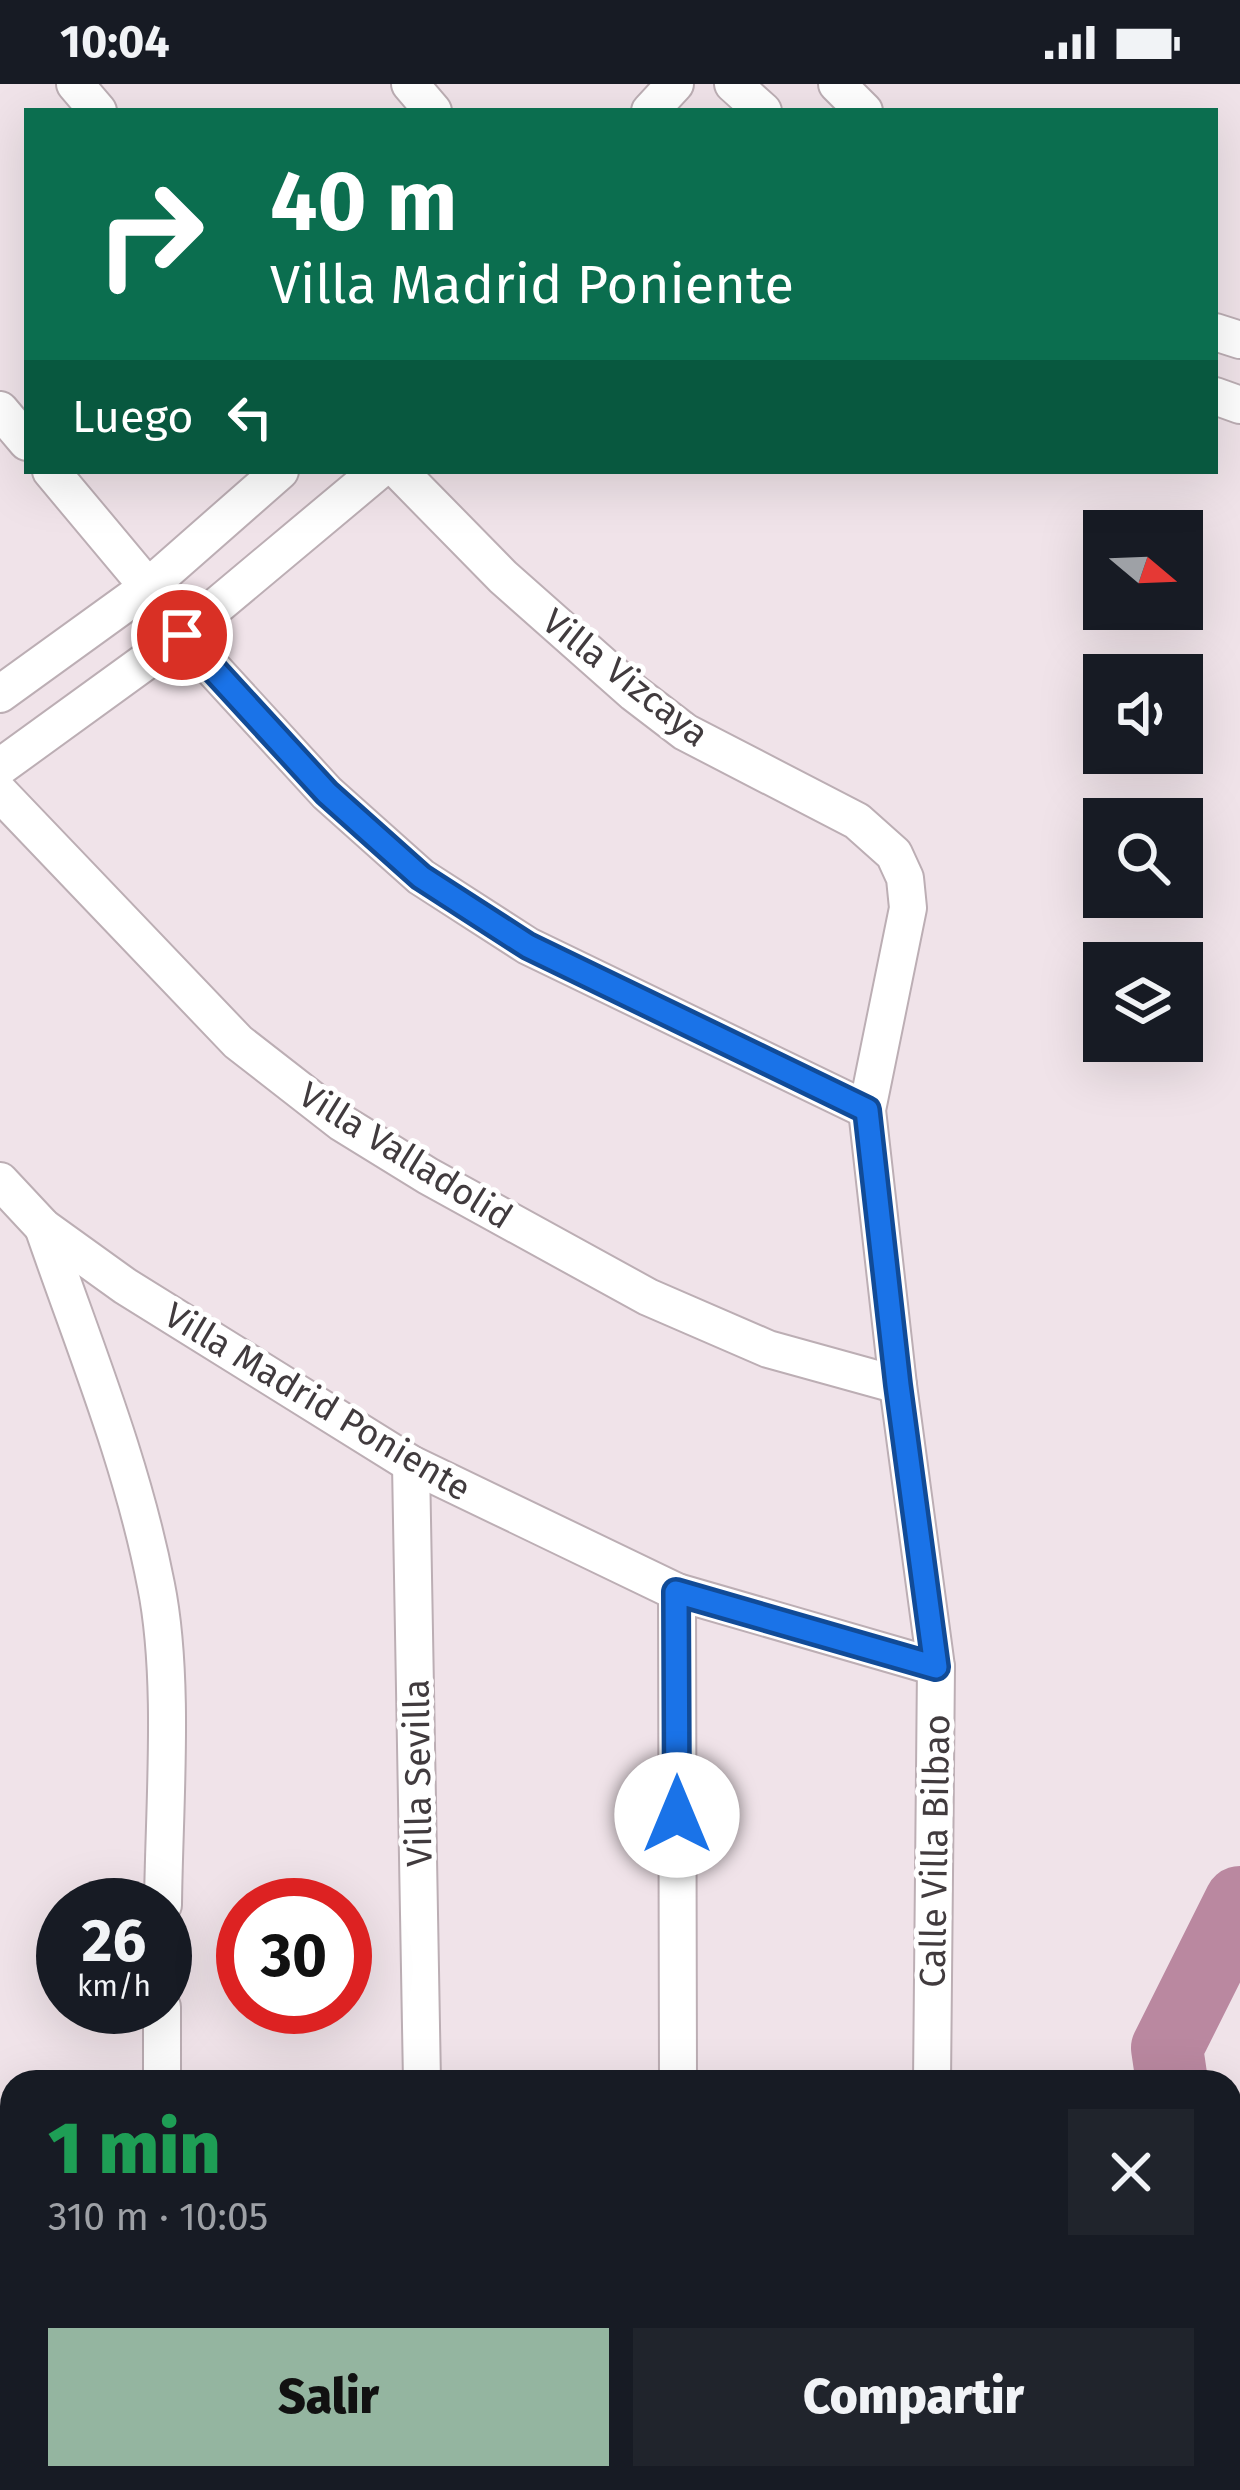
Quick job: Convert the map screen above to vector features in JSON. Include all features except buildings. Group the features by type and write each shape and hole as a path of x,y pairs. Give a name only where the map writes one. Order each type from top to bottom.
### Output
{"street":[{"path":"75,84 95,108"},
{"path":"410,84 430,108"},
{"path":"653,108 676,84"},
{"path":"837,84 862,108"},
{"path":"0,410 24,438"},
{"path":"54,474 182,635 327,793 421,877 528,946 867,1110"},
{"path":"0,694 148,587 277,474"},
{"path":"0,767 182,635 374,474"},
{"name":"Villa Vizcaya","path":"402,474 502,577 685,732 856,821 894,854 905,878 908,908"},
{"name":"Villa Valladolid","path":"0,794 238,1042 342,1123 648,1298 768,1349 898,1385"},
{"name":"Calle Villa Bilbao","path":"908,908 867,1110 936,1667 932,2070"},
{"name":"Villa Madrid Poniente","path":"0,1181 43,1227 125,1286 412,1464 676,1592 936,1667"},
{"path":"43,1227 98,1372 157,1588 164,1676 163,1878"},
{"name":"Villa Sevilla","path":"412,1464 422,2070"},
{"path":"676,1592 678,2070"},
{"path":"162,2034 162,2070"}],"waterway":[{"path":"1170,2070 1167,2048 1240,1902"}],"route":[{"path":"182,635 327,793 421,877 528,946 867,1110 936,1667 676,1592 677,1815"}]}
